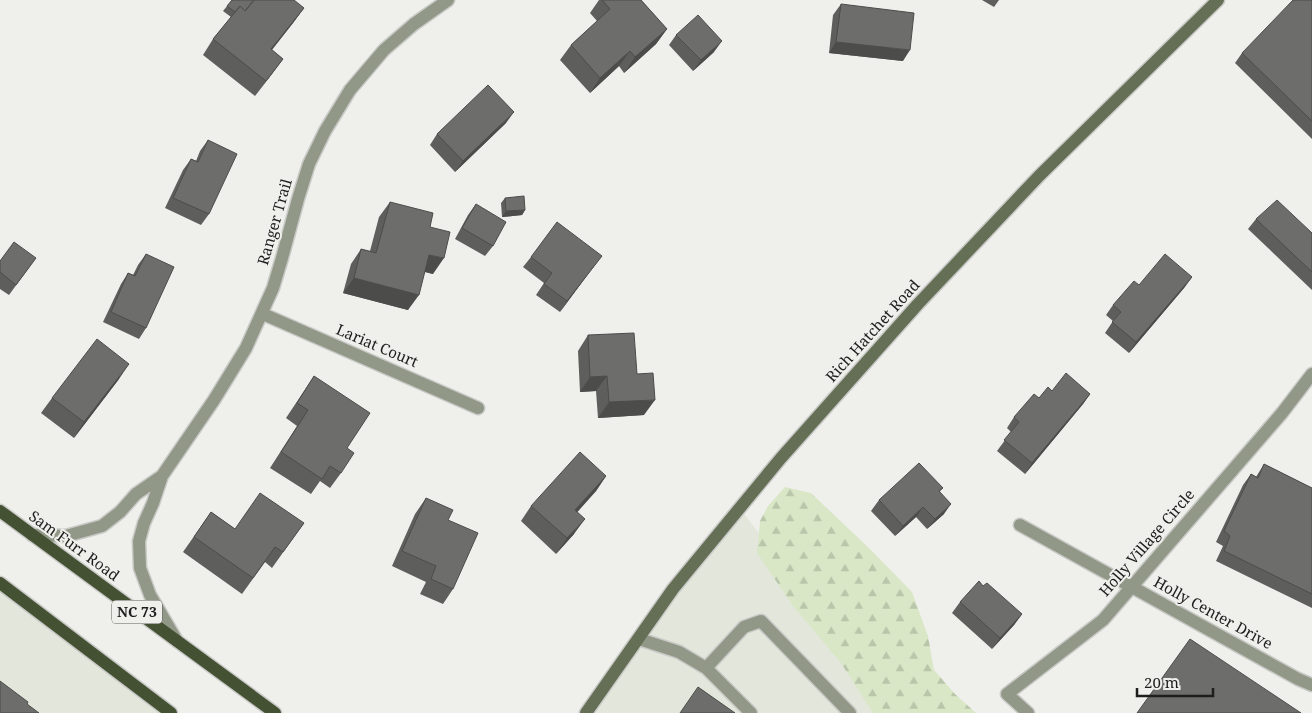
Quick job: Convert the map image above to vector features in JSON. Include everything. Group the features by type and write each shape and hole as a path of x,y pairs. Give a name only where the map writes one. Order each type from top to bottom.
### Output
{"main road":[{"name":"Sam Furr Road","path":"0,511 274,713"},
{"path":"0,582 171,713"}],"street":[{"name":"Ranger Trail","path":"178,642 150,595 140,568 139,541 141,532 162,476 242,356 262,314 280,266 300,190 324,131 350,90 384,50 414,24 448,0"},
{"name":"Rich Hatchet Road","path":"586,713 673,589 781,458 918,304 1040,176 1218,0"},
{"name":"Lariat Court","path":"262,314 478,408"},
{"name":"Holly Village Circle","path":"1028,713 1007,694 1103,620 1282,413 1312,374"},
{"name":"Ranger Trail","path":"32,535 66,536 102,526 120,512 136,494 162,476"},
{"name":"Holly Center Drive","path":"1020,525 1298,679 1312,684"},
{"path":"706,668 744,627 761,622 850,713"},
{"path":"639,639 679,652 706,668 752,713"}],"shaded area":[{"path":"740,508 892,713 586,713"},
{"path":"0,583 171,713 0,713"}],"green space":[{"path":"785,487 811,493 912,592 928,636 934,670 955,694 976,713 873,713 841,663 793,606 757,553 760,521 768,506"}],"building":[{"path":"232,0 254,0 245,11 240,6 235,12 227,6"},
{"path":"254,0 294,0 304,8 271,49 283,59 266,81 213,39 240,6 245,11"},
{"path":"602,0 641,0 667,29 635,57 630,51 600,78 571,45 610,9"},
{"path":"1293,0 1312,0 1312,121 1242,53"},
{"path":"841,4 914,13 910,50 836,42"},
{"path":"698,15 722,41 701,60 676,35"},
{"path":"488,85 514,112 463,161 437,134"},
{"path":"208,140 237,154 209,214 173,198 191,159 198,162"},
{"path":"524,196 525,210 506,211 505,198"},
{"path":"1277,200 1312,233 1312,272 1256,219"},
{"path":"390,202 433,213 430,227 450,232 444,258 429,255 419,295 354,278 361,249 376,253"},
{"path":"476,204 506,222 493,246 462,228"},
{"path":"557,222 602,256 567,301 544,284 552,273 531,257"},
{"path":"14,242 36,258 16,285 0,272 0,261"},
{"path":"146,254 174,267 146,328 111,312 128,273 135,276"},
{"path":"1165,254 1192,277 1136,342 1112,322 1121,312 1113,305 1134,281 1139,285"},
{"path":"634,333 637,374 653,373 655,400 609,402 607,376 590,377 588,335"},
{"path":"97,339 129,364 84,422 52,398"},
{"path":"1066,373 1090,394 1032,463 1004,440 1019,422 1014,417 1034,394 1039,398 1048,387 1052,391"},
{"path":"314,376 370,413 347,448 354,453 341,473 330,466 322,479 281,452 308,410 297,403"},
{"path":"580,452 606,476 575,510 585,519 567,538 531,506"},
{"path":"919,463 943,488 939,491 951,504 935,519 923,507 903,526 879,500"},
{"path":"1264,464 1312,488 1312,594 1224,551 1230,536 1224,531 1251,474 1258,478"},
{"path":"260,493 304,523 283,552 275,547 253,578 194,537 211,512 235,529"},
{"path":"426,498 453,510 448,520 478,533 453,589 431,579 436,566 402,551"},
{"path":"979,581 983,586 987,583 1022,614 1000,638 960,602"},
{"path":"1190,639 1301,713 1137,713"},
{"path":"0,681 28,702 27,704 39,713 0,713"},
{"path":"698,687 735,713 680,713"}]}
